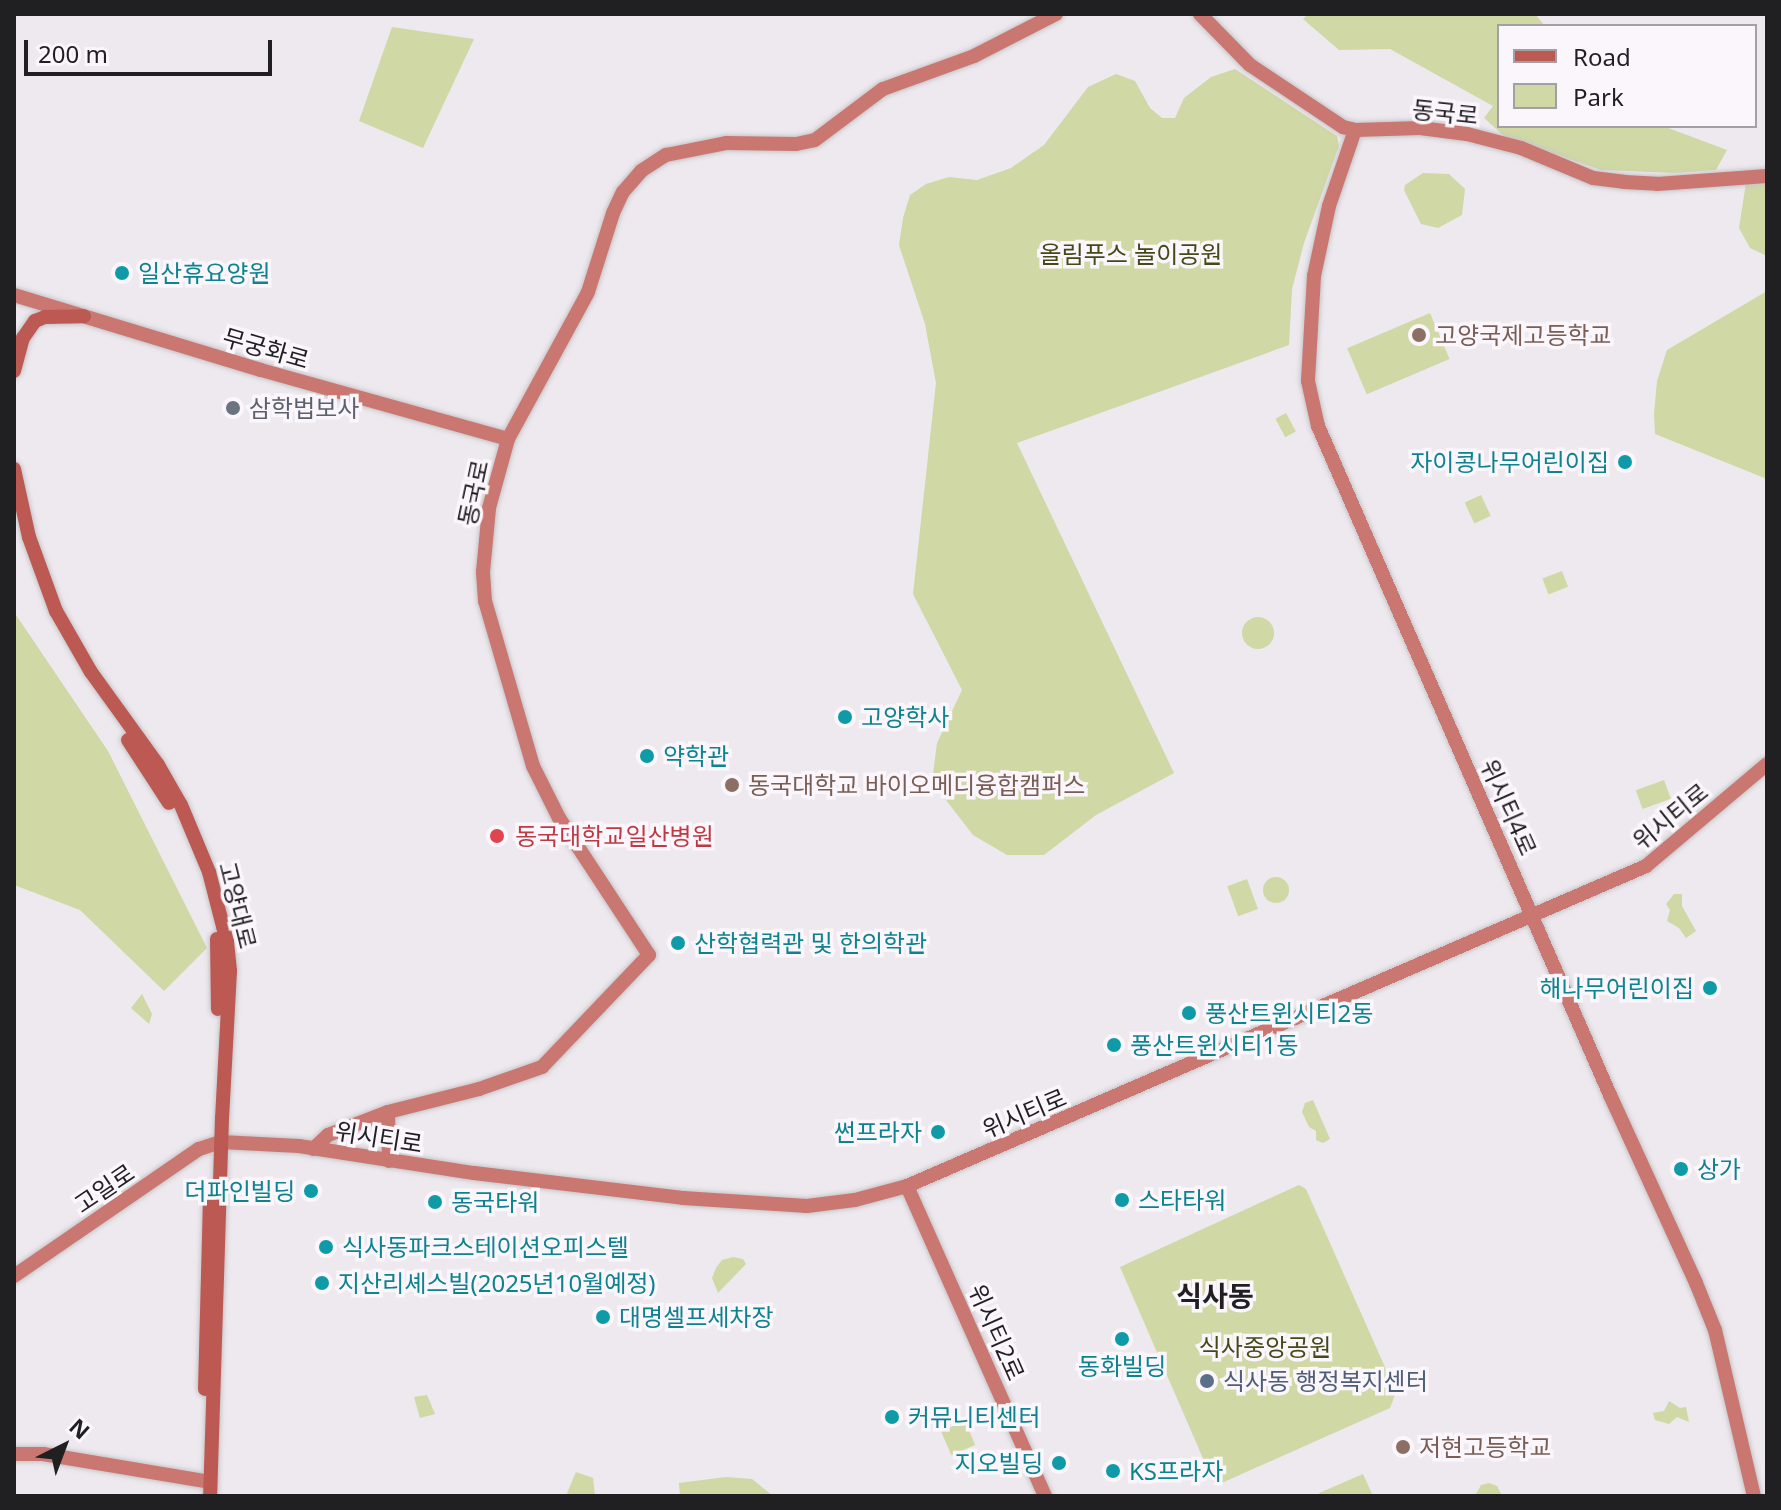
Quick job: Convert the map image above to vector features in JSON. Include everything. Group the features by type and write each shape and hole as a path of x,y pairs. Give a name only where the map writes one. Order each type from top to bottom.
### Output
{"main road":[{"path":"14,371 23,338 35,321 45,317 84,316"},
{"name":"고양대로","path":"14,469 29,537 56,611 91,672 158,765 191,826 213,883 230,971 217,1143"},
{"name":"고양대로","path":"14,508 47,609 85,676 175,812 201,874 218,946 217,1143 208,1486 202,1496"}],"street":[{"name":"동국로","path":"313,1149 328,1135 388,1112 479,1089 542,1067 649,955 544,792 533,766 485,601 483,572 489,508 508,439 588,292 613,213 632,179 648,164 666,155 720,144 796,144 815,140 890,86 974,56 1056,14"},
{"name":"동국로","path":"1200,14 1250,65 1343,127 1355,130 1420,128 1467,134 1521,148 1593,178 1624,182 1657,184 1767,176"},
{"name":"위시티4로","path":"1355,130 1329,206 1314,276 1308,381 1315,411 1715,1330 1753,1494"},
{"name":"무궁화로","path":"14,295 261,370 508,439"},
{"name":"위시티로","path":"217,1143 313,1149 683,1198 807,1206 855,1200 907,1186 1646,866 1767,764"},
{"path":"388,1112 389,1161"},
{"name":"고일로","path":"14,1276 199,1149 217,1143"},
{"name":"위시티2로","path":"907,1186 1045,1496"},
{"path":"14,1454 43,1454 208,1486"}],"green space":[{"path":"1308,14 1535,14 1543,24 1497,24 1497,128 1668,128 1727,150 1716,170 1674,173 1601,170 1504,136 1484,118 1493,106 1390,49 1339,50 1303,19"},
{"path":"392,27 474,39 423,148 359,121"},
{"name":"올림푸스 놀이공원","path":"1235,69 1337,136 1339,146 1304,243 1292,289 1289,345 1017,443 1174,773 1096,815 1044,855 1007,855 973,835 932,782 937,743 962,690 913,594 936,383 925,324 899,245 903,218 910,195 926,184 949,177 977,180 1011,168 1044,145 1088,87 1116,74 1135,81 1150,108 1162,118 1175,118 1184,98 1211,77"},
{"path":"1423,173 1449,174 1465,189 1462,215 1438,228 1421,224 1404,190 1405,185"},
{"path":"1767,182 1767,256 1750,248 1739,228 1746,183"},
{"path":"1767,291 1767,479 1655,434 1654,414 1657,381 1667,350"},
{"path":"1430,313 1450,359 1367,394 1347,348"},
{"path":"1286,413 1296,432 1285,437 1275,419"},
{"path":"1481,495 1491,516 1474,523 1465,503"},
{"path":"1562,571 1568,587 1548,594 1542,579"},
{"path":"14,612 108,751 207,948 164,991 80,910 14,885"},
{"path":"1258,617 1270,621 1274,633 1270,645 1258,649 1246,645 1242,633 1246,621"},
{"path":"1664,780 1671,799 1643,809 1636,790"},
{"path":"1276,877 1285,881 1289,890 1285,899 1276,903 1267,899 1263,890 1267,881"},
{"path":"1247,879 1258,909 1238,916 1227,886"},
{"path":"1674,894 1682,894 1682,906 1696,931 1686,938 1679,928 1667,921 1670,910 1666,904"},
{"path":"142,994 152,1014 149,1024 131,1008"},
{"path":"1313,1100 1330,1139 1323,1143 1316,1140 1316,1131 1309,1127 1302,1112 1305,1103"},
{"name":"식사중앙공원","path":"1299,1185 1306,1189 1396,1392 1390,1408 1215,1486 1120,1267"},
{"path":"733,1257 743,1259 746,1264 718,1293 712,1278 716,1268 722,1260"},
{"path":"427,1395 435,1414 420,1418 414,1397"},
{"path":"1669,1401 1680,1408 1686,1407 1689,1422 1677,1417 1669,1424 1655,1420 1653,1413 1664,1411"},
{"path":"965,1421 975,1445 951,1455 941,1431"},
{"path":"576,1472 593,1478 595,1496 571,1496 567,1493"},
{"path":"1363,1474 1373,1496 1321,1496 1319,1493"},
{"path":"726,1477 752,1479 773,1496 680,1496 679,1483"},
{"path":"1489,1483 1497,1486 1502,1496 1475,1496 1481,1485"}],"place":[{"name":"일산휴요양원","path":"122,273"},
{"name":"고양국제고등학교","path":"1419,335"},
{"name":"삼학법보사","path":"233,408"},
{"name":"자이콩나무어린이집","path":"1625,462"},
{"name":"고양학사","path":"845,717"},
{"name":"약학관","path":"647,756"},
{"name":"동국대학교 바이오메디융합캠퍼스","path":"732,785"},
{"name":"동국대학교일산병원","path":"497,836"},
{"name":"산학협력관 및 한의학관","path":"678,943"},
{"name":"해나무어린이집","path":"1710,988"},
{"name":"풍산트윈시티2동","path":"1189,1013"},
{"name":"풍산트윈시티1동","path":"1114,1045"},
{"name":"썬프라자","path":"938,1132"},
{"name":"상가","path":"1681,1169"},
{"name":"더파인빌딩","path":"311,1191"},
{"name":"스타타워","path":"1122,1200"},
{"name":"동국타워","path":"435,1202"},
{"name":"식사동파크스테이션오피스텔","path":"326,1247"},
{"name":"지산리셰스빌(2025년10월예정)","path":"322,1283"},
{"name":"대명셀프세차장","path":"603,1317"},
{"name":"동화빌딩","path":"1122,1339"},
{"name":"식사동 행정복지센터","path":"1207,1381"},
{"name":"커뮤니티센터","path":"892,1417"},
{"name":"저현고등학교","path":"1403,1447"},
{"name":"지오빌딩","path":"1059,1463"},
{"name":"KS프라자","path":"1113,1471"}],"district":[{"name":"식사동","path":"1215,1295"}]}
